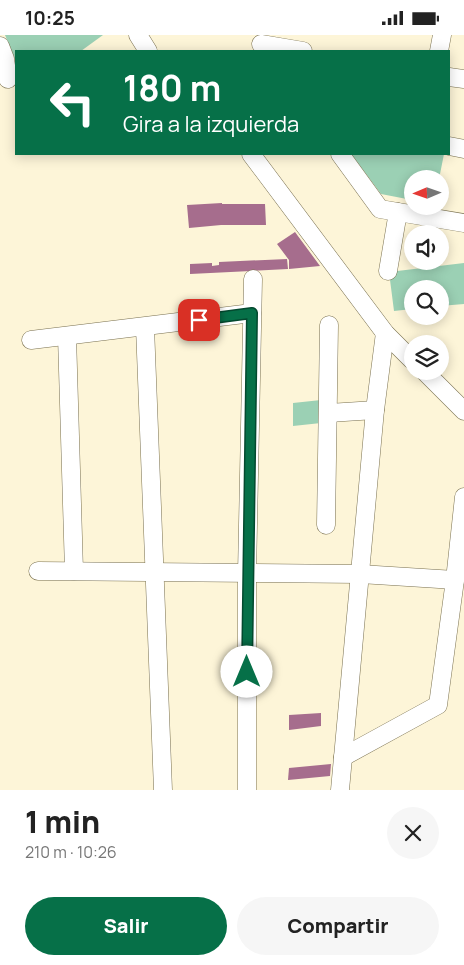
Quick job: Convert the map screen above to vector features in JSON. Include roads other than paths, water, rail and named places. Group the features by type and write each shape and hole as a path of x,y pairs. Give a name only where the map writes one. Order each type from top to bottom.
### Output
{"street":[{"path":"138,35 147,50"},
{"path":"439,50 442,35"},
{"path":"260,43 297,50"},
{"path":"0,46 5,59 8,79"},
{"path":"450,77 464,79"},
{"path":"450,146 464,149"},
{"path":"253,155 385,333 404,352"},
{"path":"341,155 380,209 464,223"},
{"path":"388,271 398,212"},
{"path":"247,790 247,574 253,279"},
{"path":"31,340 252,313"},
{"path":"326,525 329,325"},
{"path":"146,327 163,790"},
{"path":"340,790 374,409 385,333"},
{"path":"67,336 74,571"},
{"path":"433,380 464,411"},
{"path":"329,413 374,409"},
{"path":"343,757 438,705 464,497"},
{"path":"38,571 360,574 455,580"}]}
